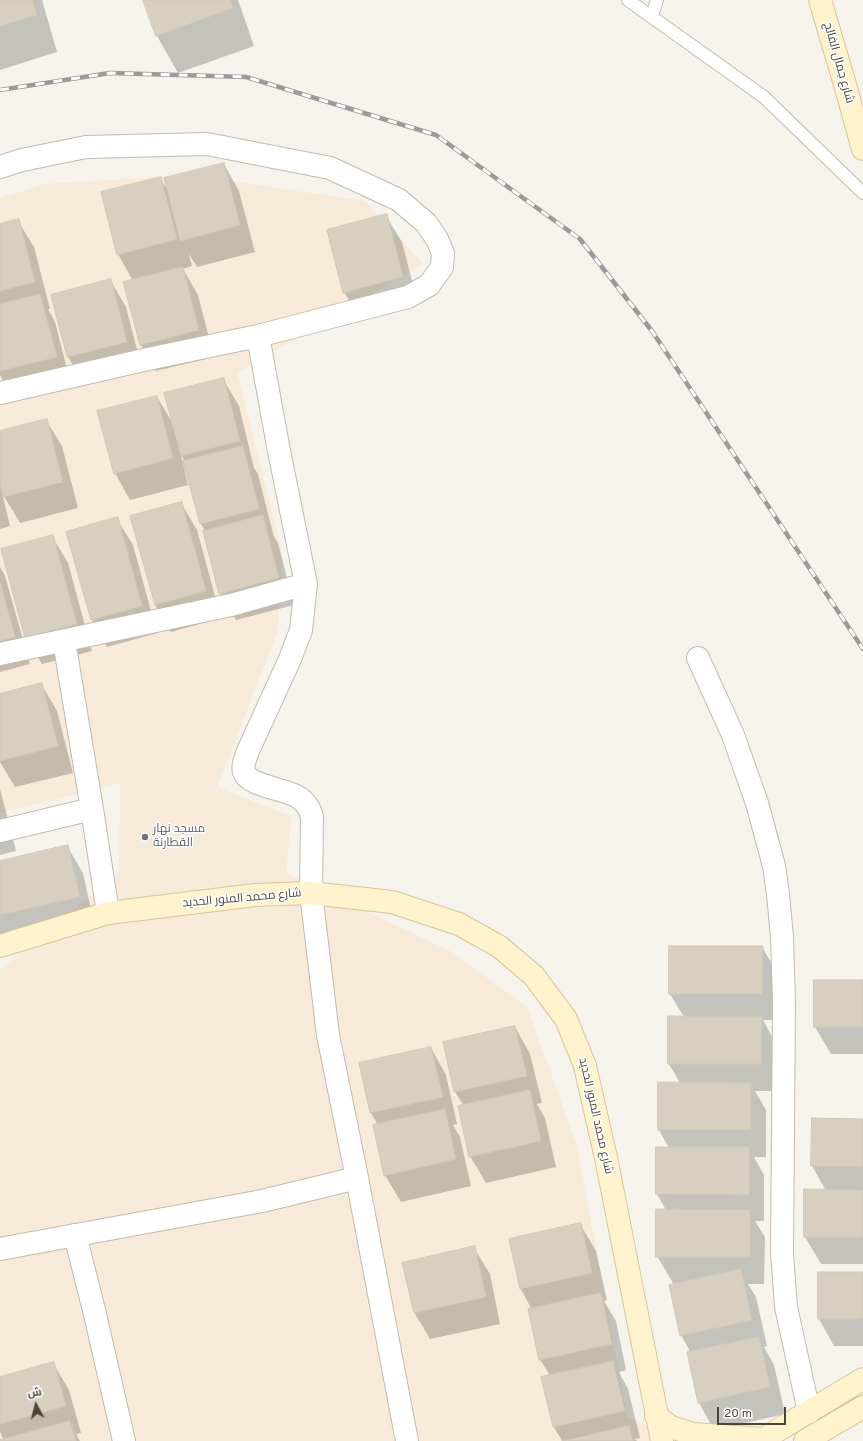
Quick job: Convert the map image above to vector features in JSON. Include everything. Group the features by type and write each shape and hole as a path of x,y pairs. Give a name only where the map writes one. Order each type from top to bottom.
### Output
{"street":[{"name":"شارع جمال الفالح","path":"820,0 863,149"},
{"path":"0,167 22,160 86,147 207,144 330,168 399,200 426,223 437,239 443,253 442,267 429,285 408,297 258,336 148,359 0,393"},
{"path":"258,336 306,584 301,630 290,659 248,751 244,766 244,773 249,780 296,796 310,810 312,817 311,893 328,1035 407,1441"},
{"path":"0,654 231,605 306,584"},
{"path":"64,641 108,913"},
{"path":"698,658 733,735 757,804 774,866 782,938 784,1003 782,1253 786,1307 809,1412 813,1439 863,1407"},
{"path":"0,831 92,808"},
{"name":"شارع محمد المنور الحديد","path":"0,946 108,913 255,895 311,893 392,902 460,924 500,946 534,976 566,1019 585,1066 606,1158 662,1441"},
{"path":"0,1249 262,1201 357,1178"},
{"path":"75,1235 124,1441"},
{"path":"656,1416 671,1427 693,1434 762,1440 863,1379"}],"lane":[{"path":"628,0 764,97 863,193"},
{"path":"652,16 656,0"}],"shaded area":[{"path":"190,175 365,201 423,264 237,373 282,551 278,631 217,787 291,816 286,873 452,952 527,1007 577,1146 627,1417 684,1441 0,1441 0,970 119,872 120,783 0,813 0,198 44,184"}],"building":[{"path":"0,0 32,0 37,15 0,26"},
{"path":"143,0 230,0 233,8 156,36"},
{"path":"224,163 240,225 180,241 164,178"},
{"path":"161,177 177,239 117,255 101,192"},
{"path":"387,214 403,277 343,293 327,230"},
{"path":"19,219 35,282 0,291 0,224"},
{"path":"183,267 199,330 140,345 123,282"},
{"path":"111,279 127,342 67,357 51,295"},
{"path":"40,294 57,357 0,371 0,304"},
{"path":"224,378 240,441 181,456 164,393"},
{"path":"157,396 173,458 114,474 97,411"},
{"path":"47,419 63,482 3,497 0,484 0,431"},
{"path":"243,446 259,509 200,524 183,461"},
{"path":"182,502 206,591 155,605 130,516"},
{"path":"263,515 279,578 219,594 203,531"},
{"path":"118,517 142,606 91,620 66,532"},
{"path":"53,535 77,624 25,638 1,549"},
{"path":"0,582 15,637 0,641"},
{"path":"42,683 58,746 0,761 0,694"},
{"path":"68,845 80,897 0,915 0,861"},
{"path":"669,946 763,946 762,994 669,994"},
{"path":"814,980 863,980 863,1027 814,1027"},
{"path":"668,1016 762,1017 761,1064 668,1064"},
{"path":"515,1026 527,1076 454,1092 443,1042"},
{"path":"431,1047 443,1097 370,1113 359,1063"},
{"path":"658,1082 751,1083 751,1130 658,1130"},
{"path":"530,1090 541,1141 469,1157 458,1106"},
{"path":"445,1109 456,1159 384,1176 373,1125"},
{"path":"812,1118 863,1119 863,1166 811,1166"},
{"path":"656,1147 749,1147 749,1195 656,1194"},
{"path":"804,1189 863,1190 863,1237 804,1237"},
{"path":"656,1209 750,1210 750,1257 656,1257"},
{"path":"581,1223 592,1273 520,1289 509,1239"},
{"path":"475,1246 486,1297 414,1313 402,1263"},
{"path":"741,1269 752,1320 680,1336 669,1285"},
{"path":"818,1272 863,1272 863,1319 818,1319"},
{"path":"601,1293 612,1344 539,1360 528,1309"},
{"path":"759,1337 770,1387 698,1403 687,1352"},
{"path":"613,1361 625,1411 553,1427 541,1377"},
{"path":"54,1362 66,1406 0,1424 0,1377"},
{"path":"70,1421 76,1441 0,1441 0,1440"},
{"path":"629,1426 633,1441 563,1441"}],"railway":[{"path":"0,90 110,73 246,77 436,135 580,239 652,331 863,649"}],"place":[{"name":"مسجد نهار القطارنة","path":"145,837"}]}
